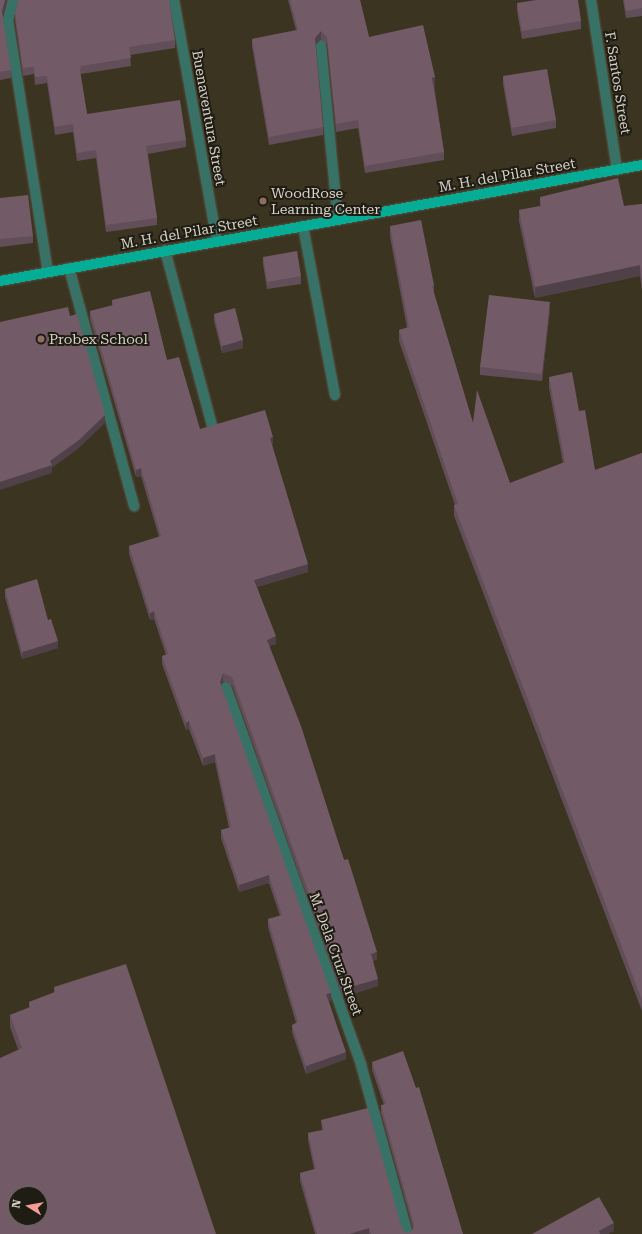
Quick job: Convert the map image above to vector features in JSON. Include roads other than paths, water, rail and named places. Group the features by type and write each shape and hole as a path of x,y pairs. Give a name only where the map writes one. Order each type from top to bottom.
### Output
{"main road":[{"name":"M. H. del Pilar Street","path":"0,281 642,165"}],"street":[{"path":"13,0 8,20 48,272"},
{"name":"Buenaventura Street","path":"174,0 217,241"},
{"name":"F. Santos Street","path":"591,0 617,170"},
{"path":"321,45 338,220"},
{"path":"303,226 335,395"},
{"path":"165,250 212,425"},
{"path":"69,268 134,506"},
{"name":"M. Dela Cruz Street","path":"226,687 360,1065 408,1234"}],"place":[{"name":"WoodRose Learning Center","path":"263,201"},
{"name":"Probex School","path":"41,339"}]}
